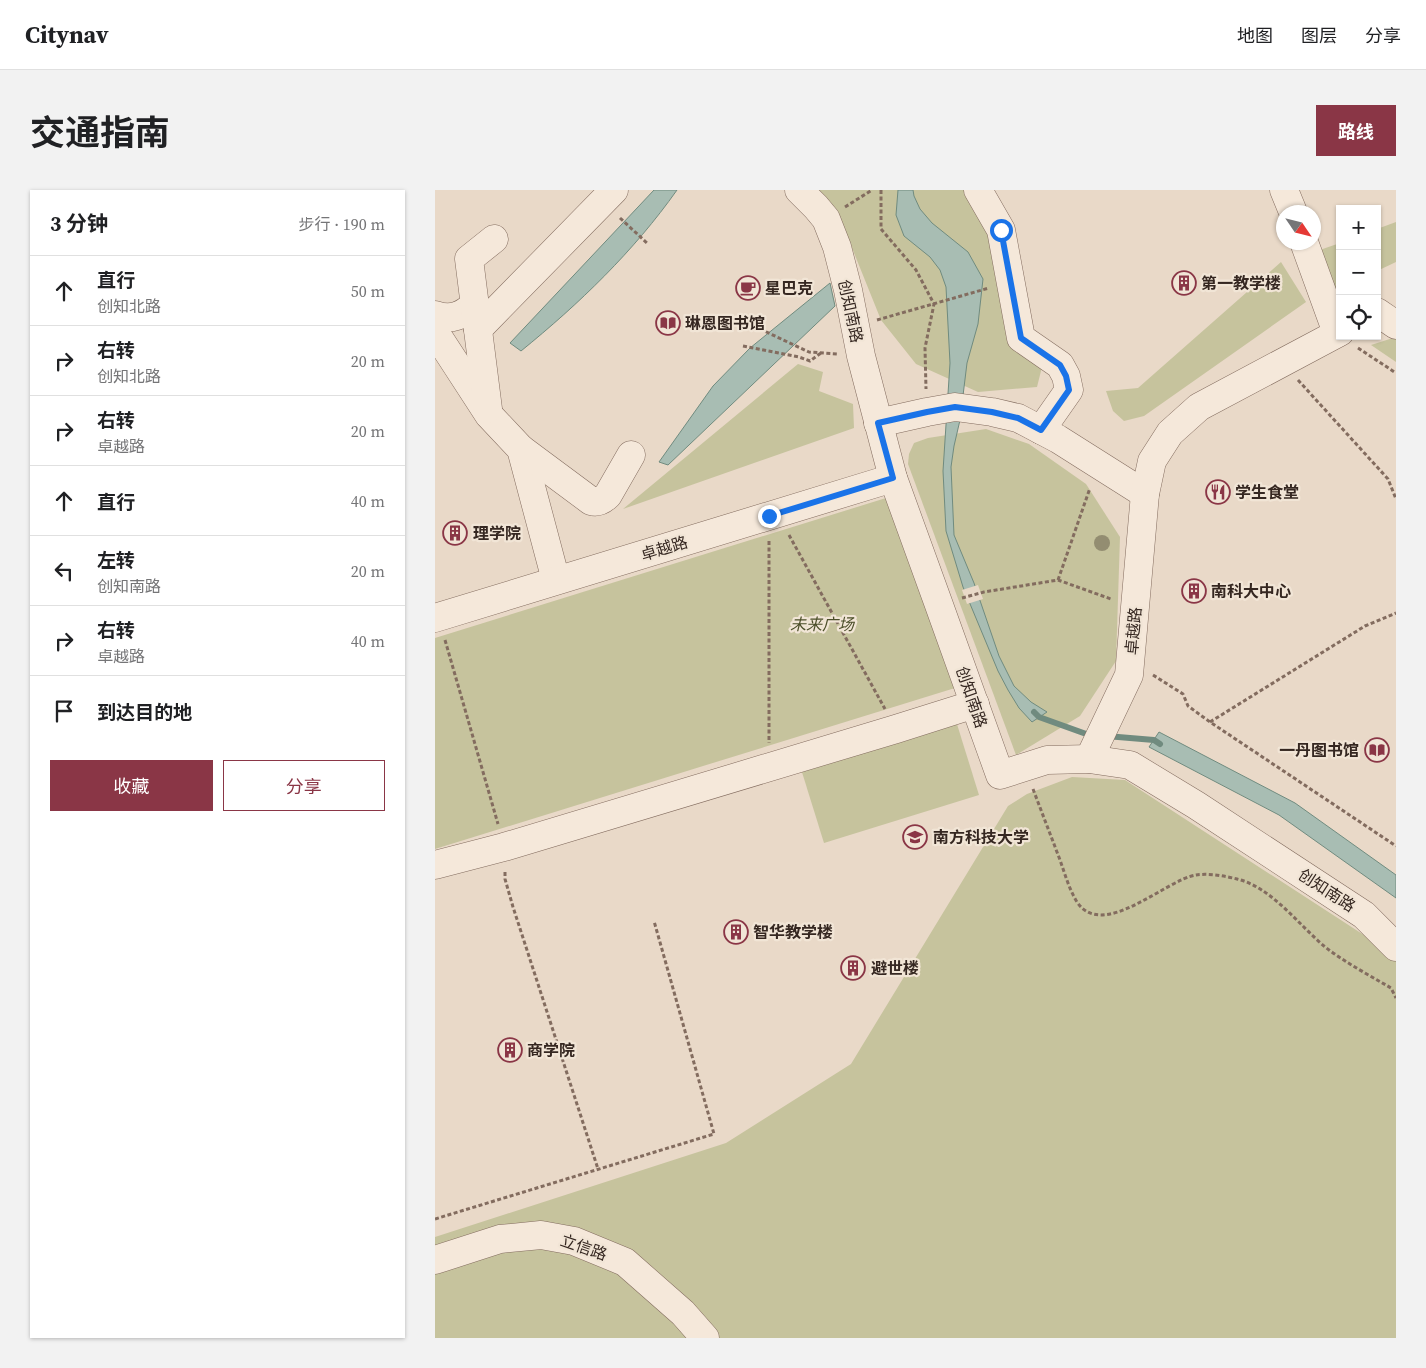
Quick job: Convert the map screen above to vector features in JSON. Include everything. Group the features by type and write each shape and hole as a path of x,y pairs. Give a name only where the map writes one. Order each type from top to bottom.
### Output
{"street":[{"name":"创知南路","path":"799,190 825,219 837,247 861,356 893,478 1000,775 1047,760 1089,759 1130,765 1196,805 1390,930"},
{"path":"977,190 1001,230 1021,338 1060,365 1066,376 1069,390 1041,430"},
{"path":"1284,190 1290,205"},
{"path":"441,341 462,353 472,347 477,324 609,196"},
{"path":"489,415 469,259 494,239"},
{"path":"1307,250 1336,317"},
{"path":"1381,308 1396,298"},
{"path":"435,315 443,318 454,317 466,312 477,324"},
{"path":"1381,314 1396,325"},
{"name":"卓越路","path":"1089,759 1129,675 1145,494 1152,461 1170,433 1199,407 1283,362 1338,340"},
{"path":"441,341 489,415 521,449 594,502 603,500 608,495 631,455"},
{"path":"878,423 955,407 1018,418 1058,438 1145,494"},
{"path":"521,449 554,573"},
{"name":"卓越路","path":"437,617 893,478"},
{"path":"435,865 504,847 975,704"},
{"name":"立信路","path":"435,1260 500,1239 541,1235 574,1240 625,1262 685,1326 705,1338"}],"path":[{"path":"825,219 872,190"},
{"path":"881,190 881,229 916,270 934,304 925,348 927,412"},
{"path":"609,196 647,243"},
{"path":"855,327 989,288"},
{"path":"760,329 809,352"},
{"path":"1349,340 1396,373"},
{"path":"743,346 799,357 810,362 821,353"},
{"path":"1283,362 1388,479 1396,499"},
{"path":"1059,580 1098,464"},
{"path":"773,514 896,729"},
{"path":"769,767 773,514"},
{"path":"963,598 985,592 1059,580 1135,607"},
{"path":"1210,722 1365,626 1396,613"},
{"path":"437,617 504,847 505,879 513,907 598,1169"},
{"path":"1152,674 1183,694 1188,706 1210,722 1396,846"},
{"path":"1024,767 1070,887 1078,903 1091,914 1106,916 1132,907 1168,886 1196,875 1220,875 1240,880 1265,892 1296,918 1324,946 1391,988 1396,998"},
{"path":"435,1219 714,1134 654,921"}],"green space":[{"path":"815,190 964,190 994,236 1042,367 1037,387 978,392 916,364 881,320 846,233"},
{"path":"1396,222 1396,262 1381,269 1381,250 1381,228"},
{"path":"1336,244 1336,291 1330,294 1314,252"},
{"path":"1281,262 1306,302 1144,416 1124,421 1113,411 1106,391 1138,388"},
{"path":"1396,337 1396,362 1371,345"},
{"path":"798,364 823,372 819,391 853,404 854,428 623,509"},
{"path":"986,429 1029,444 1086,484 1120,537 1116,661 1080,716 1016,755 908,464 909,454 914,443 928,438"},
{"name":"未来广场","path":"886,498 955,688 435,849 435,638"},
{"path":"956,721 979,795 824,843 801,769"},
{"path":"1072,777 1125,780 1370,939 1395,959 1396,1338 435,1338 435,1237 726,1143 851,1064 1008,806 1027,794"}],"shaded area":[{"path":"654,190 677,190 643,234 605,276 564,315 521,351 510,343"},
{"path":"898,190 913,190 920,209 932,223 968,252 983,279 978,324 967,363 960,420 951,467 954,535 974,583 999,656 1014,686 1031,702 1047,712 1032,722 1019,708 998,671 963,587 946,531 943,471 950,363 946,287 940,270 930,257 904,236 896,215"},
{"path":"830,283 835,306 668,465 659,462 713,386 750,348"},
{"path":"1159,732 1295,803 1396,875 1396,898 1279,815 1149,747"}],"pier":[{"path":"978,585 983,599 967,604 962,590"}],"waterway":[{"path":"1034,712 1039,717 1089,735 1094,735"},
{"path":"1106,736 1154,740 1160,744"}],"place":[{"name":"第一教学楼","path":"1184,283"},
{"name":"星巴克","path":"748,288"},
{"name":"琳恩图书馆","path":"668,323"},
{"name":"学生食堂","path":"1218,492"},
{"name":"理学院","path":"455,533"},
{"name":"南科大中心","path":"1194,591"},
{"name":"一丹图书馆","path":"1377,750"},
{"name":"南方科技大学","path":"915,837"},
{"name":"智华教学楼","path":"736,932"},
{"name":"避世楼","path":"853,968"},
{"name":"商学院","path":"510,1050"}],"route":[{"path":"769,516 893,478 878,423 955,407 1018,418 1041,430 1069,390 1066,376 1060,365 1021,338 1001,230"}]}
